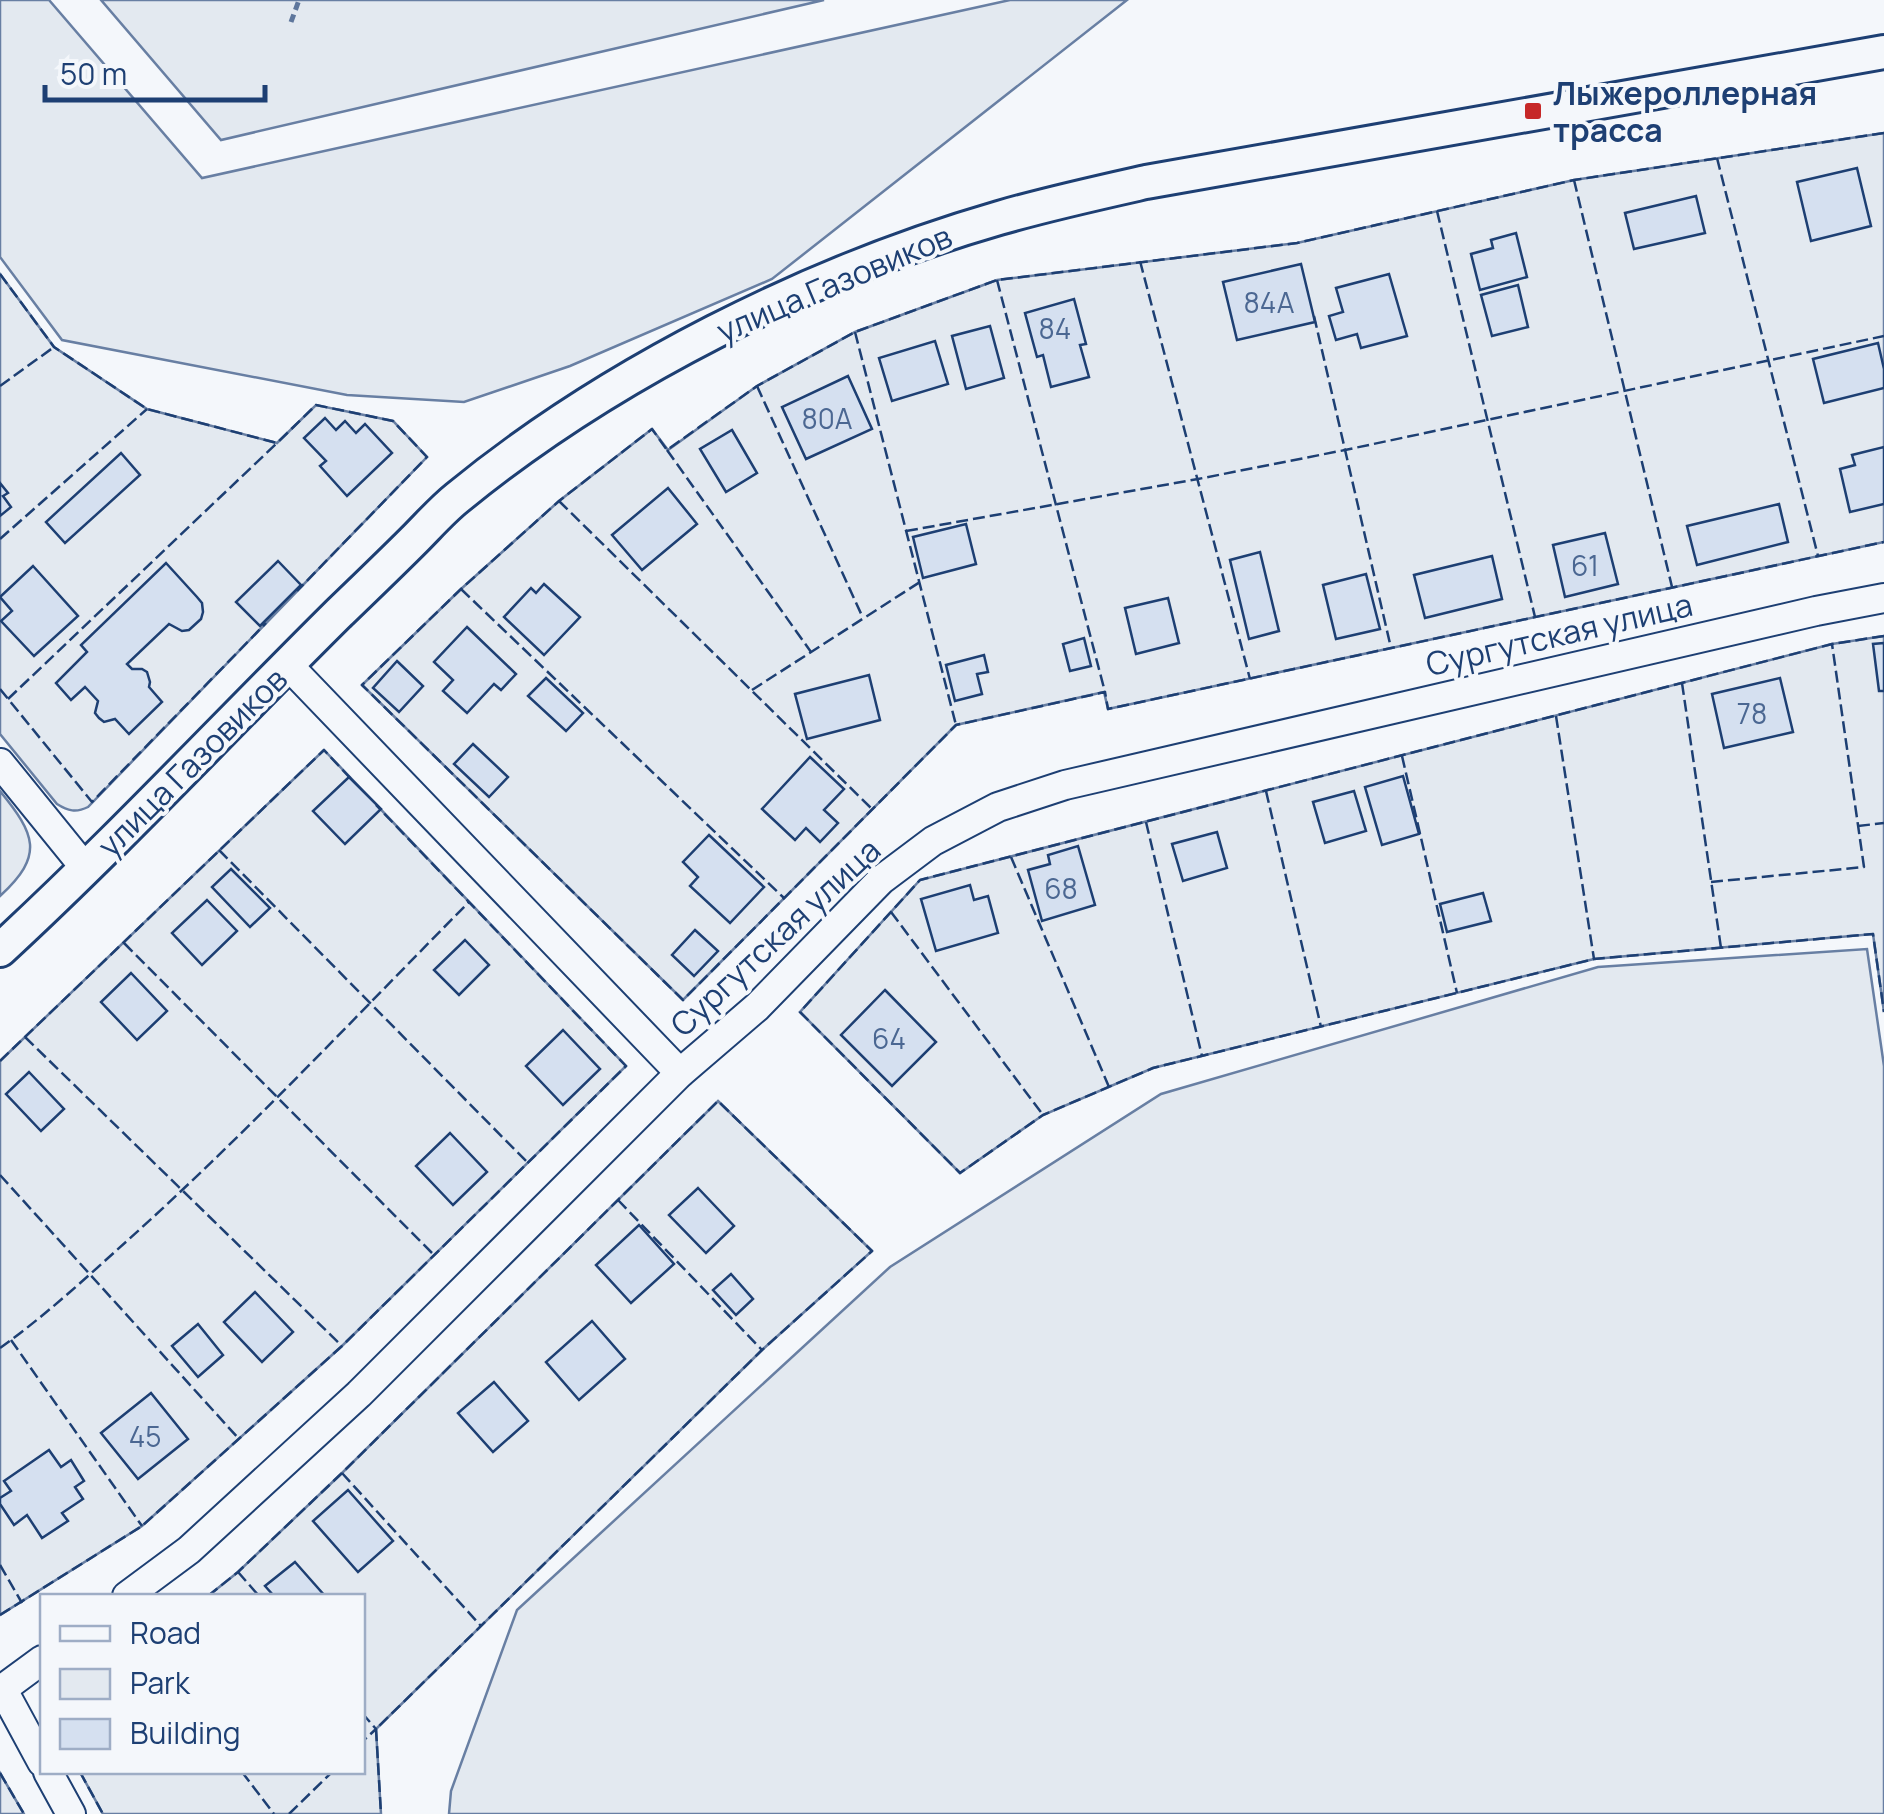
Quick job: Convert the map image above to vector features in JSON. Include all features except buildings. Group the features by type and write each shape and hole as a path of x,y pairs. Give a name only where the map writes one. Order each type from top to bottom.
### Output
{"street":[{"name":"улица Газовиков","path":"0,950 456,499 581,410 697,342 784,299 925,242 1071,198 1884,52"},
{"name":"Сургутская улица","path":"130,1594 189,1550 358,1394 680,1073 756,1007 881,880 933,841 998,807 1065,785 1884,598"},
{"path":"287,664 680,1073"},
{"path":"0,763 86,869"},
{"path":"40,1661 1,1690 40,1758"},
{"path":"49,1774 71,1814"}],"path":[{"path":"290,22 299,0"}],"green space":[{"path":"0,0 49,0 202,178 1010,0 1127,0 772,279 570,366 464,402 347,395 62,340 0,257"},
{"path":"101,0 824,0 221,140"},
{"path":"1884,133 1884,542 1108,709 1104,692 956,725 683,1000 362,685 559,501 652,429 668,450 757,386 855,332 997,280 1297,243 1574,180"},
{"path":"0,274 54,347 147,409 277,443 316,405 393,421 427,457 88,807 80,810 68,810 57,804 0,734"},
{"path":"1884,636 1884,1012 1873,934 1594,959 1153,1068 1043,1115 960,1173 800,1012 920,880 1832,644"},
{"path":"324,750 626,1066 342,1346 142,1526 0,1615 0,1061"},
{"path":"0,791 21,820 30,844 24,868 0,896"},
{"path":"1867,949 1884,1066 1884,1814 449,1814 451,1791 517,1610 890,1267 1161,1094 1598,967"},
{"path":"718,1101 872,1251 762,1350 376,1729 381,1814 103,1814 81,1774 365,1774 365,1594 210,1594 342,1473"},
{"path":"0,1773 24,1814 0,1814"}],"fence":[{"path":"1884,133 1574,180 1297,243 997,280 855,332 757,386 667,450 652,429 559,501 362,685 683,1000 956,725 1105,692 1108,709 1884,542"},
{"path":"1717,158 1818,556"},
{"path":"1574,180 1672,587"},
{"path":"1437,211 1535,617"},
{"path":"1140,261 1250,679"},
{"path":"0,274 54,347 147,409 277,443 316,405 393,421 427,457 297,591"},
{"path":"997,280 1105,692"},
{"path":"1314,316 1391,648"},
{"path":"855,332 956,725"},
{"path":"906,531 1345,450 1884,336"},
{"path":"0,386 54,347"},
{"path":"757,386 863,618"},
{"path":"0,539 147,409"},
{"path":"8,699 277,443"},
{"path":"667,450 811,652"},
{"path":"559,501 872,809"},
{"path":"752,690 920,582"},
{"path":"461,589 784,898"},
{"path":"0,689 92,802 266,623"},
{"path":"1884,636 1832,644 920,880 800,1012 960,1173 1043,1115 1153,1068 1594,959 1873,934 1884,1012"},
{"path":"1711,882 1864,867 1832,644"},
{"path":"1682,683 1721,948"},
{"path":"1556,716 1594,959"},
{"path":"0,1061 324,750 352,780"},
{"path":"1402,756 1457,993"},
{"path":"1266,791 1321,1027"},
{"path":"0,1615 142,1526 342,1346 626,1066 376,805"},
{"path":"1146,822 1202,1056"},
{"path":"1858,826 1884,823"},
{"path":"219,850 528,1163"},
{"path":"1011,857 1109,1087"},
{"path":"0,1348 65,1296 172,1199 469,902"},
{"path":"891,912 1043,1115"},
{"path":"124,943 434,1255"},
{"path":"25,1037 342,1346"},
{"path":"210,1594 342,1473 718,1101 872,1251 762,1350 376,1729 381,1814"},
{"path":"0,1175 239,1439"},
{"path":"618,1200 762,1350"},
{"path":"11,1340 142,1526"},
{"path":"342,1473 481,1626"},
{"path":"0,1565 22,1603"},
{"path":"238,1572 257,1594"},
{"path":"365,1716 376,1729 365,1739"},
{"path":"0,1773 24,1814"},
{"path":"81,1774 103,1814"},
{"path":"244,1774 274,1814"},
{"path":"289,1814 330,1774"}],"place":[{"name":"Лыжероллерная трасса","path":"1533,111"}]}
